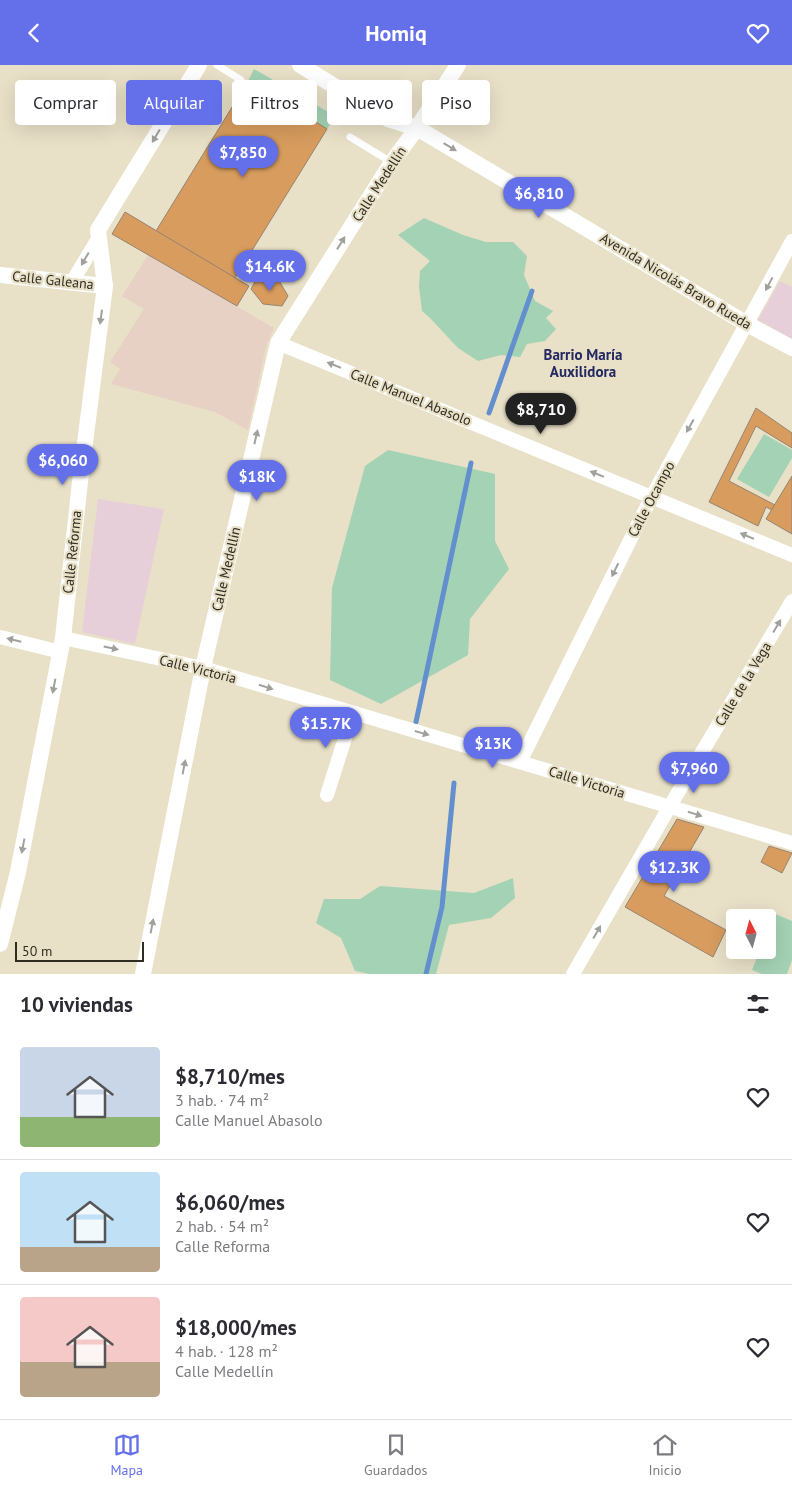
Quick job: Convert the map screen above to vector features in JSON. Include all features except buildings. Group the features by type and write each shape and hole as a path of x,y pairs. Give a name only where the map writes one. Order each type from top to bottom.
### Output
{"street":[{"path":"72,282 98,237 98,230 199,65"},
{"name":"Avenida Nicolás Bravo Rueda","path":"300,65 388,119 417,128 747,324 792,348"},
{"name":"Calle Medellín","path":"143,974 203,668 278,343 392,162 417,128 458,65"},
{"name":"Calle Reforma","path":"0,943 18,871 62,645 80,482 105,286 98,237"},
{"name":"Calle Ocampo","path":"520,762 652,496 792,241"},
{"name":"Calle Galeana","path":"0,275 105,286"},
{"name":"Calle Manuel Abasolo","path":"278,343 792,555"},
{"name":"Calle de la Vega","path":"573,974 792,601"},
{"name":"Calle Victoria","path":"0,637 203,668 792,843"},
{"path":"327,795 353,713"}],"lane":[{"path":"217,65 241,79"},
{"path":"350,137 392,162"}],"shaded area":[{"path":"148,255 274,328 266,347 248,430 215,412 111,384 120,369 110,362 144,309 122,296"},
{"path":"780,281 792,287 792,339 758,320"},
{"path":"98,499 164,509 135,644 82,632"}],"green space":[{"path":"254,69 273,80 248,80"},
{"path":"317,106 327,111 327,125 329,125 327,129 317,123"},
{"path":"424,218 463,235 486,242 513,242 527,256 524,275 535,301 553,311 546,318 556,329 545,341 527,344 520,357 501,355 478,361 458,348 422,311 419,287 420,271 430,261 398,235"},
{"path":"764,434 792,450 792,458 769,497 737,479"},
{"path":"388,450 495,474 495,541 509,569 470,619 468,655 381,704 330,680 332,588 365,466"},
{"path":"513,878 515,898 491,918 449,925 436,974 370,974 355,971 341,938 316,923 324,899 360,899 380,886 474,893"},
{"path":"776,914 792,921 792,960 787,974 762,974 752,970 756,959 776,959"}],"waterway":[{"path":"489,413 532,291"},
{"path":"416,722 471,463"},
{"path":"426,974 442,907 454,783"}],"district":[{"name":"Barrio María Auxilidora","path":"583,362"}]}
